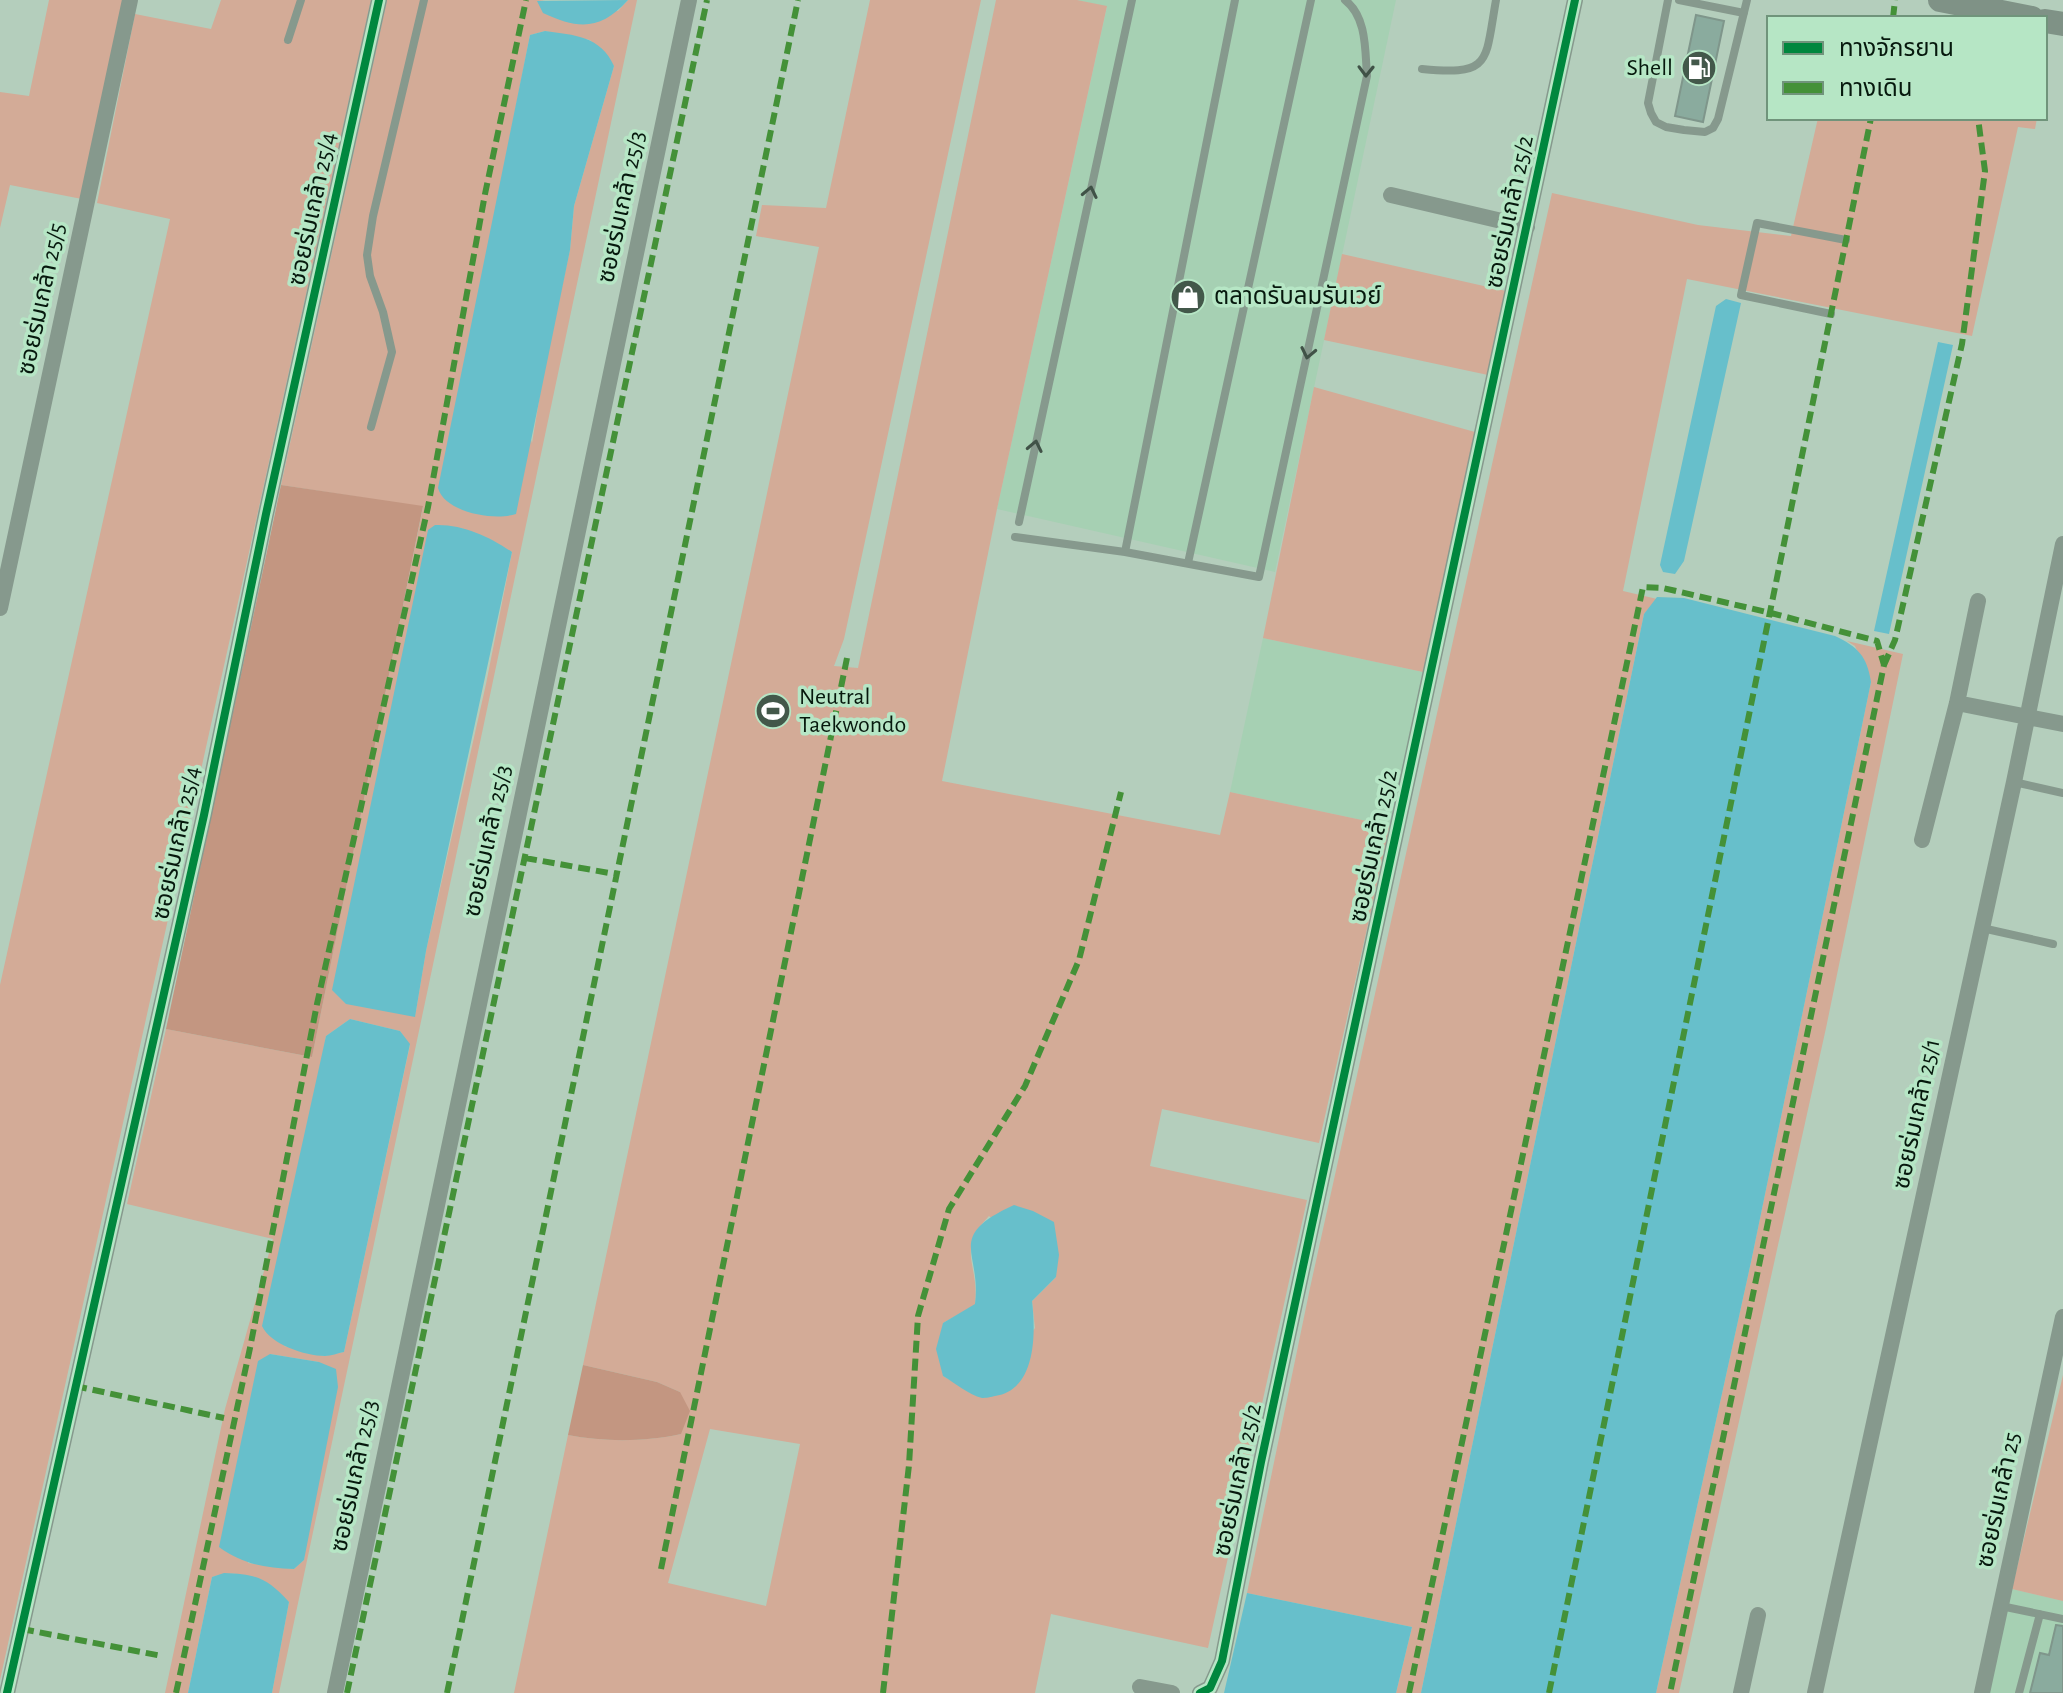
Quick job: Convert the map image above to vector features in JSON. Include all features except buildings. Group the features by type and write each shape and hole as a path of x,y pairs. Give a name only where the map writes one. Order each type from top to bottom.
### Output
{"main road":[{"path":"1940,0 2022,16"}],"street":[{"name":"ซอยร่มเกล้า 25/5","path":"0,608 130,0"},
{"name":"ซอยร่มเกล้า 25/4","path":"7,1693 204,815 266,514 379,0"},
{"name":"ซอยร่มเกล้า 25/3","path":"335,1693 689,0"},
{"name":"ซอยร่มเกล้า 25/2","path":"1200,1693 1210,1688 1222,1661 1264,1447 1575,0"},
{"path":"1391,195 1527,227"},
{"name":"ซอยร่มเกล้า 25/1","path":"1815,1693 2063,544"},
{"path":"1922,840 1957,703 1978,601"},
{"path":"1957,703 2063,724"},
{"name":"ซอยร่มเกล้า 25","path":"1982,1693 2063,1317"},
{"path":"1741,1693 1758,1615"},
{"path":"1140,1687 1172,1693"}],"lane":[{"path":"288,40 301,0"},
{"path":"371,427 392,352 367,255 373,216 424,0"},
{"path":"1019,522 1132,0"},
{"path":"1125,552 1235,0"},
{"path":"1188,563 1311,0"},
{"path":"1015,537 1125,552 1259,577 1367,76 1364,33 1354,8 1345,0"},
{"path":"1422,69 1450,72 1472,70 1482,61 1488,48 1496,0"},
{"path":"1668,0 1648,103 1656,122 1666,127 1705,132 1713,128 1718,119 1747,0"},
{"path":"1679,0 1744,13"},
{"path":"1831,314 1741,295 1757,223 1846,240"},
{"path":"2014,782 2063,793"},
{"path":"1982,928 2053,944"},
{"path":"2000,1606 2063,1619"},
{"path":"2019,1693 2040,1614"}],"shaded area":[{"path":"49,0 124,0 82,199 10,185 0,228 0,92 29,96"},
{"path":"221,0 371,0 0,1680 0,985 170,219 97,203 135,14 211,29"},
{"path":"387,0 538,0 618,11 628,0 637,0 279,1693 272,1693 289,1602 244,1575 224,1574 212,1577 188,1693 165,1693 225,1409 273,1239 127,1204 166,1029 312,1057 423,507 281,485","holes":["545,31 590,40 614,66 574,206 570,250 545,364 532,443 482,278 530,35","461,528 512,552 426,951 415,1017","350,1019 400,1031 410,1045 344,1352 324,1356 284,1346 326,1036","270,1354 319,1362 304,1560 294,1569 248,1563"]},
{"path":"870,0 981,0 844,639 834,666 858,668 996,0 1077,0 1107,6 997,509 942,781 1220,835 1230,792 1390,826 1319,1143 1162,1109 1150,1166 1307,1200 1208,1648 1051,1614 1035,1693 514,1693 568,1435 624,1440 681,1434 680,1392 657,1382 583,1365 819,247 756,236 762,205 826,208","holes":["989,1216 1056,1277 1032,1301 1035,1328 983,1398 943,1376 943,1323 975,1305 971,1249 973,1239","710,1429 800,1444 766,1606 668,1583"]},
{"name":"ตลาดรับลมรันเวย์","path":"1077,0 1396,0 1275,572 997,509 1107,7"},
{"path":"1818,120 2037,120 2035,129 2018,127 1972,336 1687,279 1623,591 1657,599 1644,614 1421,1693 1396,1693 1412,1627 1247,1593 1310,1288 1552,193 1698,225 1791,236"},
{"path":"1342,254 1506,291 1488,375 1324,340"},
{"path":"1314,387 1475,432 1423,672 1263,638"},
{"path":"281,485 423,506 312,1057 166,1029"},
{"path":"1263,638 1423,672 1390,826 1230,792"},
{"path":"1847,641 1903,654 1826,1028 1679,1693 1656,1693 1751,1262 1871,682 1855,646"},
{"path":"583,1365 657,1382 680,1392 690,1411 681,1434 624,1440 568,1435"},
{"path":"2063,1375 2063,1601 2012,1589"},
{"path":"2012,1589 2063,1601 2063,1693 1989,1693"}],"water":[{"path":"628,0 608,17 589,24 556,19 543,13 537,1"},
{"path":"545,31 576,36 594,43 602,48 614,66 574,206 570,250 516,514 484,515 450,504 438,488 530,35"},
{"path":"1726,299 1741,303 1684,561 1675,574 1663,572 1660,565 1716,306"},
{"path":"1938,342 1953,345 1889,634 1874,631"},
{"path":"435,525 476,532 512,552 426,951 415,1017 346,1004 332,990 428,530"},
{"path":"1657,597 1684,598 1835,636 1860,653 1871,682 1751,1262 1656,1693 1421,1693 1644,614"},
{"path":"350,1019 400,1031 410,1044 344,1352 327,1356 298,1351 280,1343 262,1326 326,1036"},
{"path":"1014,1205 1054,1222 1059,1255 1056,1277 1032,1301 1033,1344 1026,1372 1009,1392 982,1398 943,1376 936,1349 943,1323 975,1304 973,1236 993,1216"},
{"path":"270,1354 319,1362 336,1369 338,1387 304,1560 294,1569 254,1564 219,1547 258,1361"},
{"path":"224,1573 260,1579 274,1587 289,1602 272,1693 188,1693 212,1577"},
{"path":"1247,1593 1412,1627 1396,1693 1224,1693"}],"marked path":[{"path":"176,1693 250,1348 317,1004 428,507 485,194 526,0"},
{"path":"347,1693 707,0"},
{"path":"447,1693 798,0"},
{"path":"1893,16 1895,0"},
{"path":"1549,1693 1871,120"},
{"path":"1884,665 1895,640 1962,344 1985,171 1978,120"},
{"path":"1409,1693 1643,587 1663,588 1877,641 1884,665 1670,1693"},
{"path":"661,1569 847,658"},
{"path":"883,1693 909,1465 918,1316 949,1209 1025,1086 1079,960 1121,792"},
{"path":"525,858 615,874"},
{"path":"75,1386 224,1418"},
{"path":"22,1629 162,1656"}],"cycle path":[{"path":"7,1693 204,815 266,514 379,0"},
{"path":"1200,1693 1210,1688 1222,1661 1261,1462 1575,0"}],"place":[{"name":"Shell","path":"1699,68"},
{"name":"ตลาดรับลมรันเวย์","path":"1188,297"},
{"name":"Neutral Taekwondo","path":"773,711"}]}
